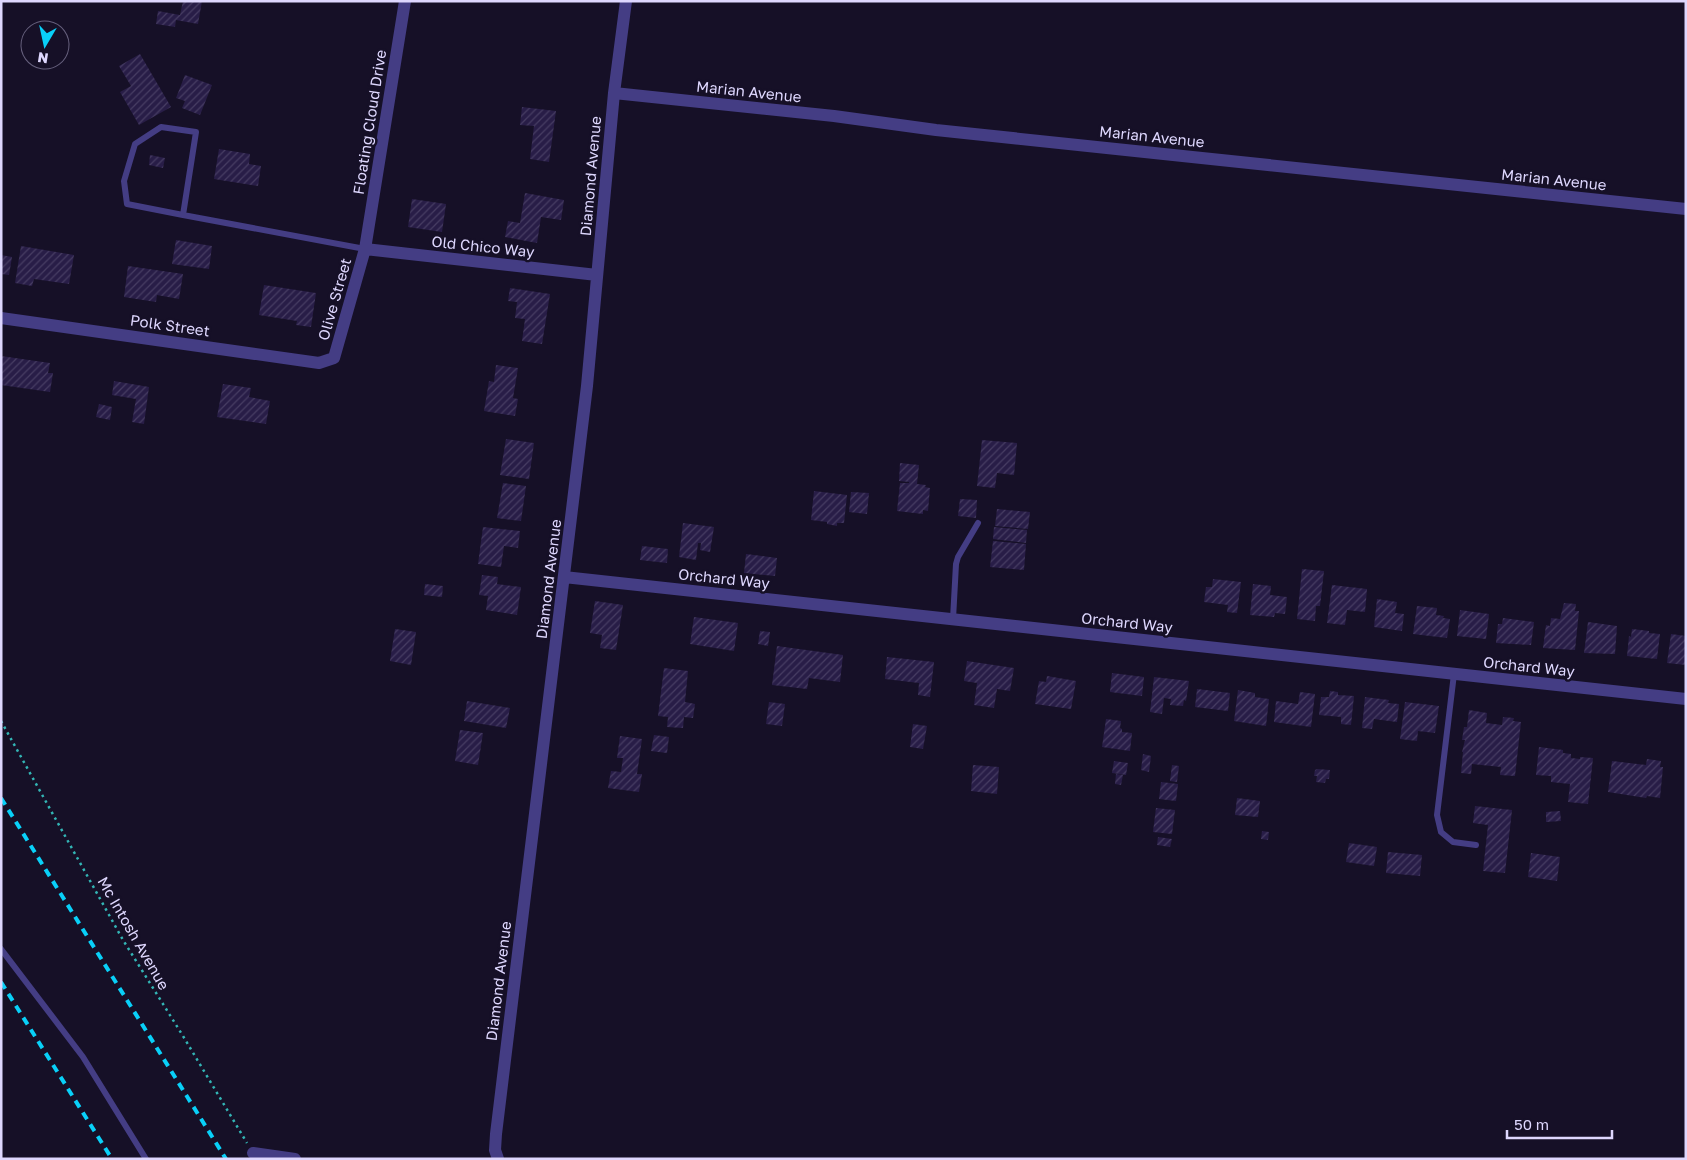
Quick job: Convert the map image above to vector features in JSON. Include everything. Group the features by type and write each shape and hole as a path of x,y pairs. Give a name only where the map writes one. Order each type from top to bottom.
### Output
{"street":[{"name":"Floating Cloud Drive","path":"365,249 405,1"},
{"name":"Diamond Avenue","path":"498,1159 495,1150 496,1134 587,386 614,93 626,1"},
{"name":"Marian Avenue","path":"614,93 834,116 946,131 1686,209"},
{"name":"Old Chico Way","path":"365,249 597,274"},
{"name":"Olive Street","path":"334,358 365,249"},
{"name":"Polk Street","path":"1,318 319,363 334,358"},
{"name":"Orchard Way","path":"564,577 1686,699"},
{"path":"253,1153 295,1159"}],"lane":[{"path":"183,215 196,132 161,127 136,144 124,181 127,204 183,215 365,249"},
{"path":"953,619 956,564 958,557 978,524"},
{"path":"1454,674 1437,815 1441,832 1453,842 1476,845"},
{"path":"1,950 83,1057 146,1159"}],"path":[{"name":"Mc Intosh Avenue","path":"1,721 123,940 253,1153"}],"building":[{"path":"183,1 202,1 198,24 176,20 175,27 156,24 158,11 180,15"},
{"path":"140,54 171,107 139,125 120,92 131,86 119,66"},
{"path":"185,75 212,85 200,115 182,108 185,101 176,98"},
{"path":"522,107 556,111 549,162 530,159 534,126 520,125"},
{"path":"219,149 250,154 249,164 261,166 258,186 214,179"},
{"path":"150,155 165,158 163,168 149,165"},
{"path":"525,193 564,200 561,220 541,217 537,243 505,237 508,221 520,223"},
{"path":"412,199 446,204 442,232 408,227"},
{"path":"176,240 212,246 209,269 172,264"},
{"path":"21,246 74,255 69,284 34,279 32,286 15,283"},
{"path":"1,255 12,257 9,275 1,274"},
{"path":"128,266 183,274 179,299 157,295 156,302 124,297"},
{"path":"264,285 316,293 311,327 296,325 297,321 259,315"},
{"path":"510,288 550,294 542,344 522,341 525,319 515,318 517,302 508,301"},
{"path":"1,356 50,363 48,373 53,373 50,392 1,385"},
{"path":"496,365 518,368 513,398 518,399 515,416 484,411 489,381 494,382"},
{"path":"114,381 149,387 144,424 132,422 136,399 112,395"},
{"path":"223,384 251,388 249,397 270,401 266,424 217,417"},
{"path":"99,404 112,407 110,420 96,417"},
{"path":"506,439 534,443 529,479 500,475"},
{"path":"982,440 1017,443 1014,475 997,473 995,488 977,486"},
{"path":"900,463 919,465 917,484 926,485 925,487 930,488 928,511 923,510 923,514 897,511 900,483 909,483 899,481"},
{"path":"503,483 526,486 521,521 497,518"},
{"path":"814,491 847,495 844,523 837,523 837,526 827,524 827,522 811,520"},
{"path":"851,492 869,493 867,514 849,512"},
{"path":"960,499 977,500 976,518 958,516"},
{"path":"997,509 1030,512 1028,529 995,526"},
{"path":"683,523 714,527 710,552 700,550 701,543 698,543 696,560 679,557"},
{"path":"483,527 520,531 518,548 504,546 501,567 478,564"},
{"path":"994,527 1027,530 1026,543 993,539"},
{"path":"993,541 1026,544 1024,570 990,567"},
{"path":"642,546 668,549 667,563 640,560"},
{"path":"746,554 777,558 775,576 744,573"},
{"path":"1302,569 1324,571 1320,606 1316,606 1315,621 1297,619"},
{"path":"482,575 498,577 497,584 521,587 517,615 486,610 488,596 479,595"},
{"path":"1213,579 1241,582 1237,613 1227,612 1228,605 1204,602 1206,587 1212,587"},
{"path":"425,584 443,586 442,597 424,595"},
{"path":"1253,584 1271,586 1270,595 1287,597 1285,614 1275,613 1274,617 1250,615"},
{"path":"1332,585 1367,589 1365,612 1347,610 1345,625 1327,623"},
{"path":"1377,599 1397,602 1395,613 1404,614 1402,631 1374,627"},
{"path":"595,601 623,605 616,650 600,648 602,635 590,633"},
{"path":"1564,603 1576,604 1575,611 1579,611 1575,650 1543,648 1546,625 1550,626 1551,618 1560,619"},
{"path":"1417,606 1437,608 1436,615 1450,619 1447,638 1413,634"},
{"path":"1460,610 1489,614 1486,639 1457,636"},
{"path":"694,617 738,623 734,651 690,644"},
{"path":"1503,618 1534,622 1531,645 1496,643 1498,624 1502,624"},
{"path":"1588,622 1617,626 1615,654 1584,653"},
{"path":"395,629 416,632 411,665 390,661"},
{"path":"1632,629 1660,634 1657,659 1627,656 1629,636 1631,637"},
{"path":"760,631 770,632 768,646 758,644"},
{"path":"1671,634 1686,636 1686,665 1667,663"},
{"path":"777,646 843,655 840,682 809,678 807,689 772,685"},
{"path":"887,657 934,662 930,697 918,695 919,683 885,679"},
{"path":"967,661 1014,668 1010,691 997,689 994,708 974,705 977,683 964,681"},
{"path":"664,668 688,671 685,702 695,704 693,718 684,717 683,728 667,727 668,717 658,716"},
{"path":"1112,673 1144,677 1142,696 1110,692"},
{"path":"1047,676 1076,681 1071,709 1035,704 1039,681 1046,682"},
{"path":"1154,677 1189,681 1186,701 1184,700 1183,706 1170,705 1171,699 1164,698 1162,714 1150,712"},
{"path":"1197,689 1230,693 1228,711 1195,707"},
{"path":"1238,690 1255,693 1255,697 1269,699 1266,726 1234,721"},
{"path":"1330,691 1338,692 1338,695 1354,696 1351,725 1341,724 1341,717 1319,715 1321,697 1329,697"},
{"path":"1300,692 1315,694 1311,727 1274,722 1276,701 1298,704"},
{"path":"1365,697 1389,700 1388,703 1399,704 1397,722 1374,719 1372,729 1362,728"},
{"path":"467,701 510,708 506,728 464,721"},
{"path":"769,702 785,704 782,726 766,724"},
{"path":"1405,702 1439,706 1435,733 1418,731 1417,741 1400,739"},
{"path":"1469,710 1487,713 1486,723 1502,725 1503,717 1514,718 1513,721 1521,722 1515,776 1500,775 1501,767 1472,764 1471,774 1461,773 1462,752 1465,740 1462,740 1464,727 1467,727"},
{"path":"1106,719 1121,721 1120,728 1122,732 1132,733 1130,751 1102,747"},
{"path":"913,724 927,726 923,749 910,747"},
{"path":"460,730 483,733 478,765 455,761"},
{"path":"654,735 669,737 667,753 651,751"},
{"path":"620,736 642,739 637,774 642,774 639,792 608,788 611,771 621,772 623,758 617,758"},
{"path":"1539,747 1563,750 1563,753 1571,754 1571,758 1593,758 1588,804 1568,802 1570,784 1551,782 1551,776 1536,775"},
{"path":"1143,754 1151,756 1149,772 1141,770"},
{"path":"1647,759 1661,761 1660,767 1663,767 1660,798 1647,796 1646,798 1608,792 1612,761 1646,765"},
{"path":"1114,761 1128,763 1126,775 1112,773"},
{"path":"973,765 999,767 997,794 971,791"},
{"path":"1172,765 1179,766 1177,782 1170,781"},
{"path":"1317,769 1330,770 1329,779 1326,779 1325,783 1316,782 1317,776 1314,776"},
{"path":"1116,774 1123,775 1121,785 1115,784"},
{"path":"1161,782 1178,784 1176,801 1159,799"},
{"path":"1237,798 1260,801 1258,817 1235,815"},
{"path":"1475,806 1512,810 1505,873 1483,871 1488,825 1473,823"},
{"path":"1156,808 1175,810 1172,834 1153,832"},
{"path":"1560,811 1561,821 1546,822 1546,812"},
{"path":"1262,831 1269,832 1268,840 1261,839"},
{"path":"1158,837 1172,839 1170,847 1157,845"},
{"path":"1349,843 1377,847 1374,866 1346,862"},
{"path":"1388,852 1422,855 1420,876 1386,873"},
{"path":"1531,853 1560,857 1557,881 1528,877"}],"railway":[{"path":"1,798 226,1159"},
{"path":"1,982 112,1159"}]}
